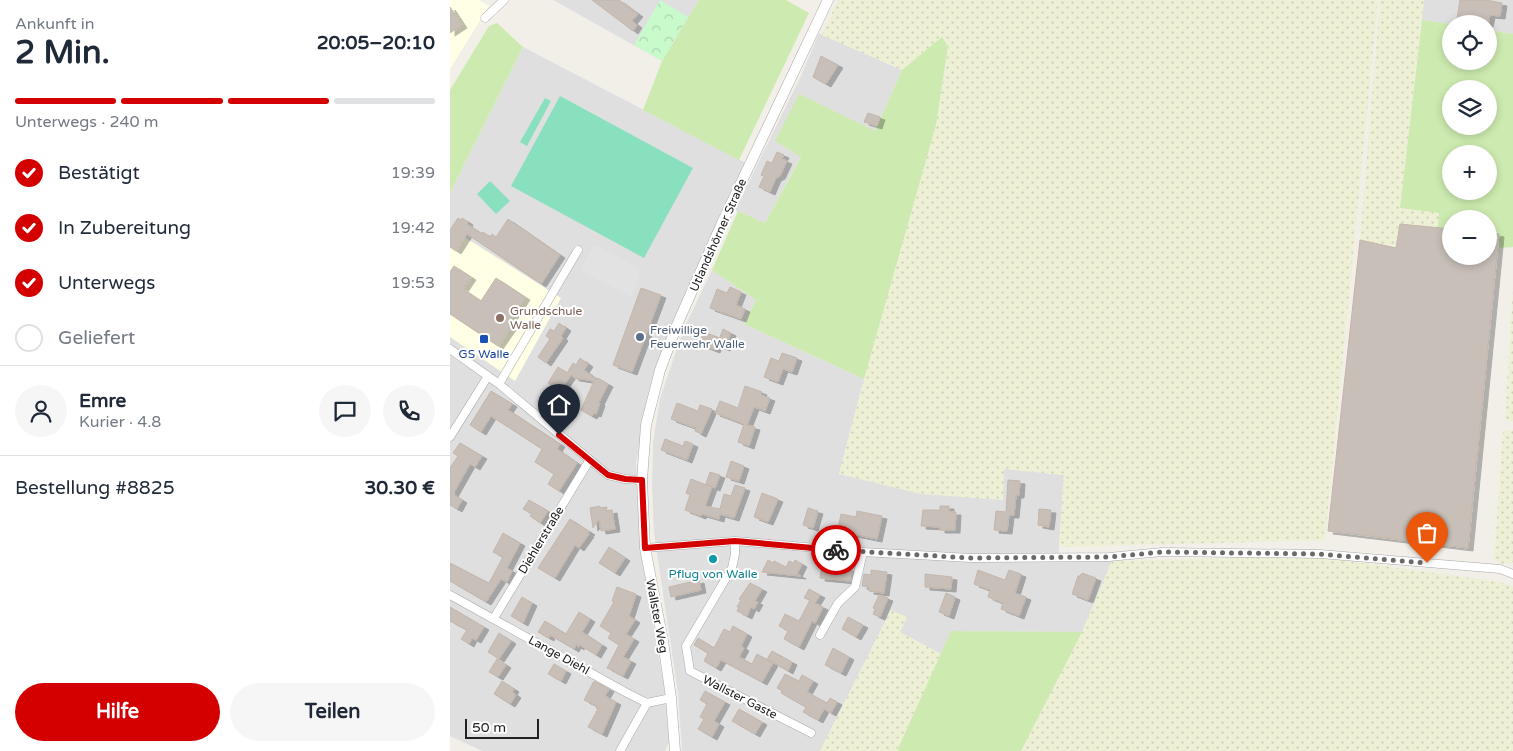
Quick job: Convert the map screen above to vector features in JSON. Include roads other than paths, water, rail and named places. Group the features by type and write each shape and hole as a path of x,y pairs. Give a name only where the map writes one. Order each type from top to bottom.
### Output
{"street":[{"path":"485,18 504,0"},
{"name":"Utlandshörner Straße","path":"642,480 646,425 660,370 677,325 722,223 828,0"},
{"path":"499,384 578,250"},
{"path":"450,349 499,384 608,475 642,480"},
{"path":"450,437 488,376"},
{"name":"Diehlerstraße","path":"494,618 589,461"},
{"name":"Wallster Weg","path":"642,480 645,548 663,641 671,698 675,751"},
{"path":"645,548 735,541 863,552 971,558 1109,557 1162,552 1320,554 1500,568 1513,565"},
{"name":"Wallster Gaste","path":"735,541 736,554 732,568 686,646 690,671 811,733"},
{"path":"820,635 838,603 855,587 863,552"},
{"path":"1500,568 1513,574"},
{"name":"Lange Diehl","path":"450,595 647,703"},
{"path":"620,751 647,703 671,698"}],"place":[{"name":"Grundschule Walle","path":"500,318"},
{"name":"Freiwillige Feuerwehr Walle","path":"640,337"},
{"name":"GS Walle","path":"484,339"},
{"name":"Pflug von Walle","path":"713,559"}]}
